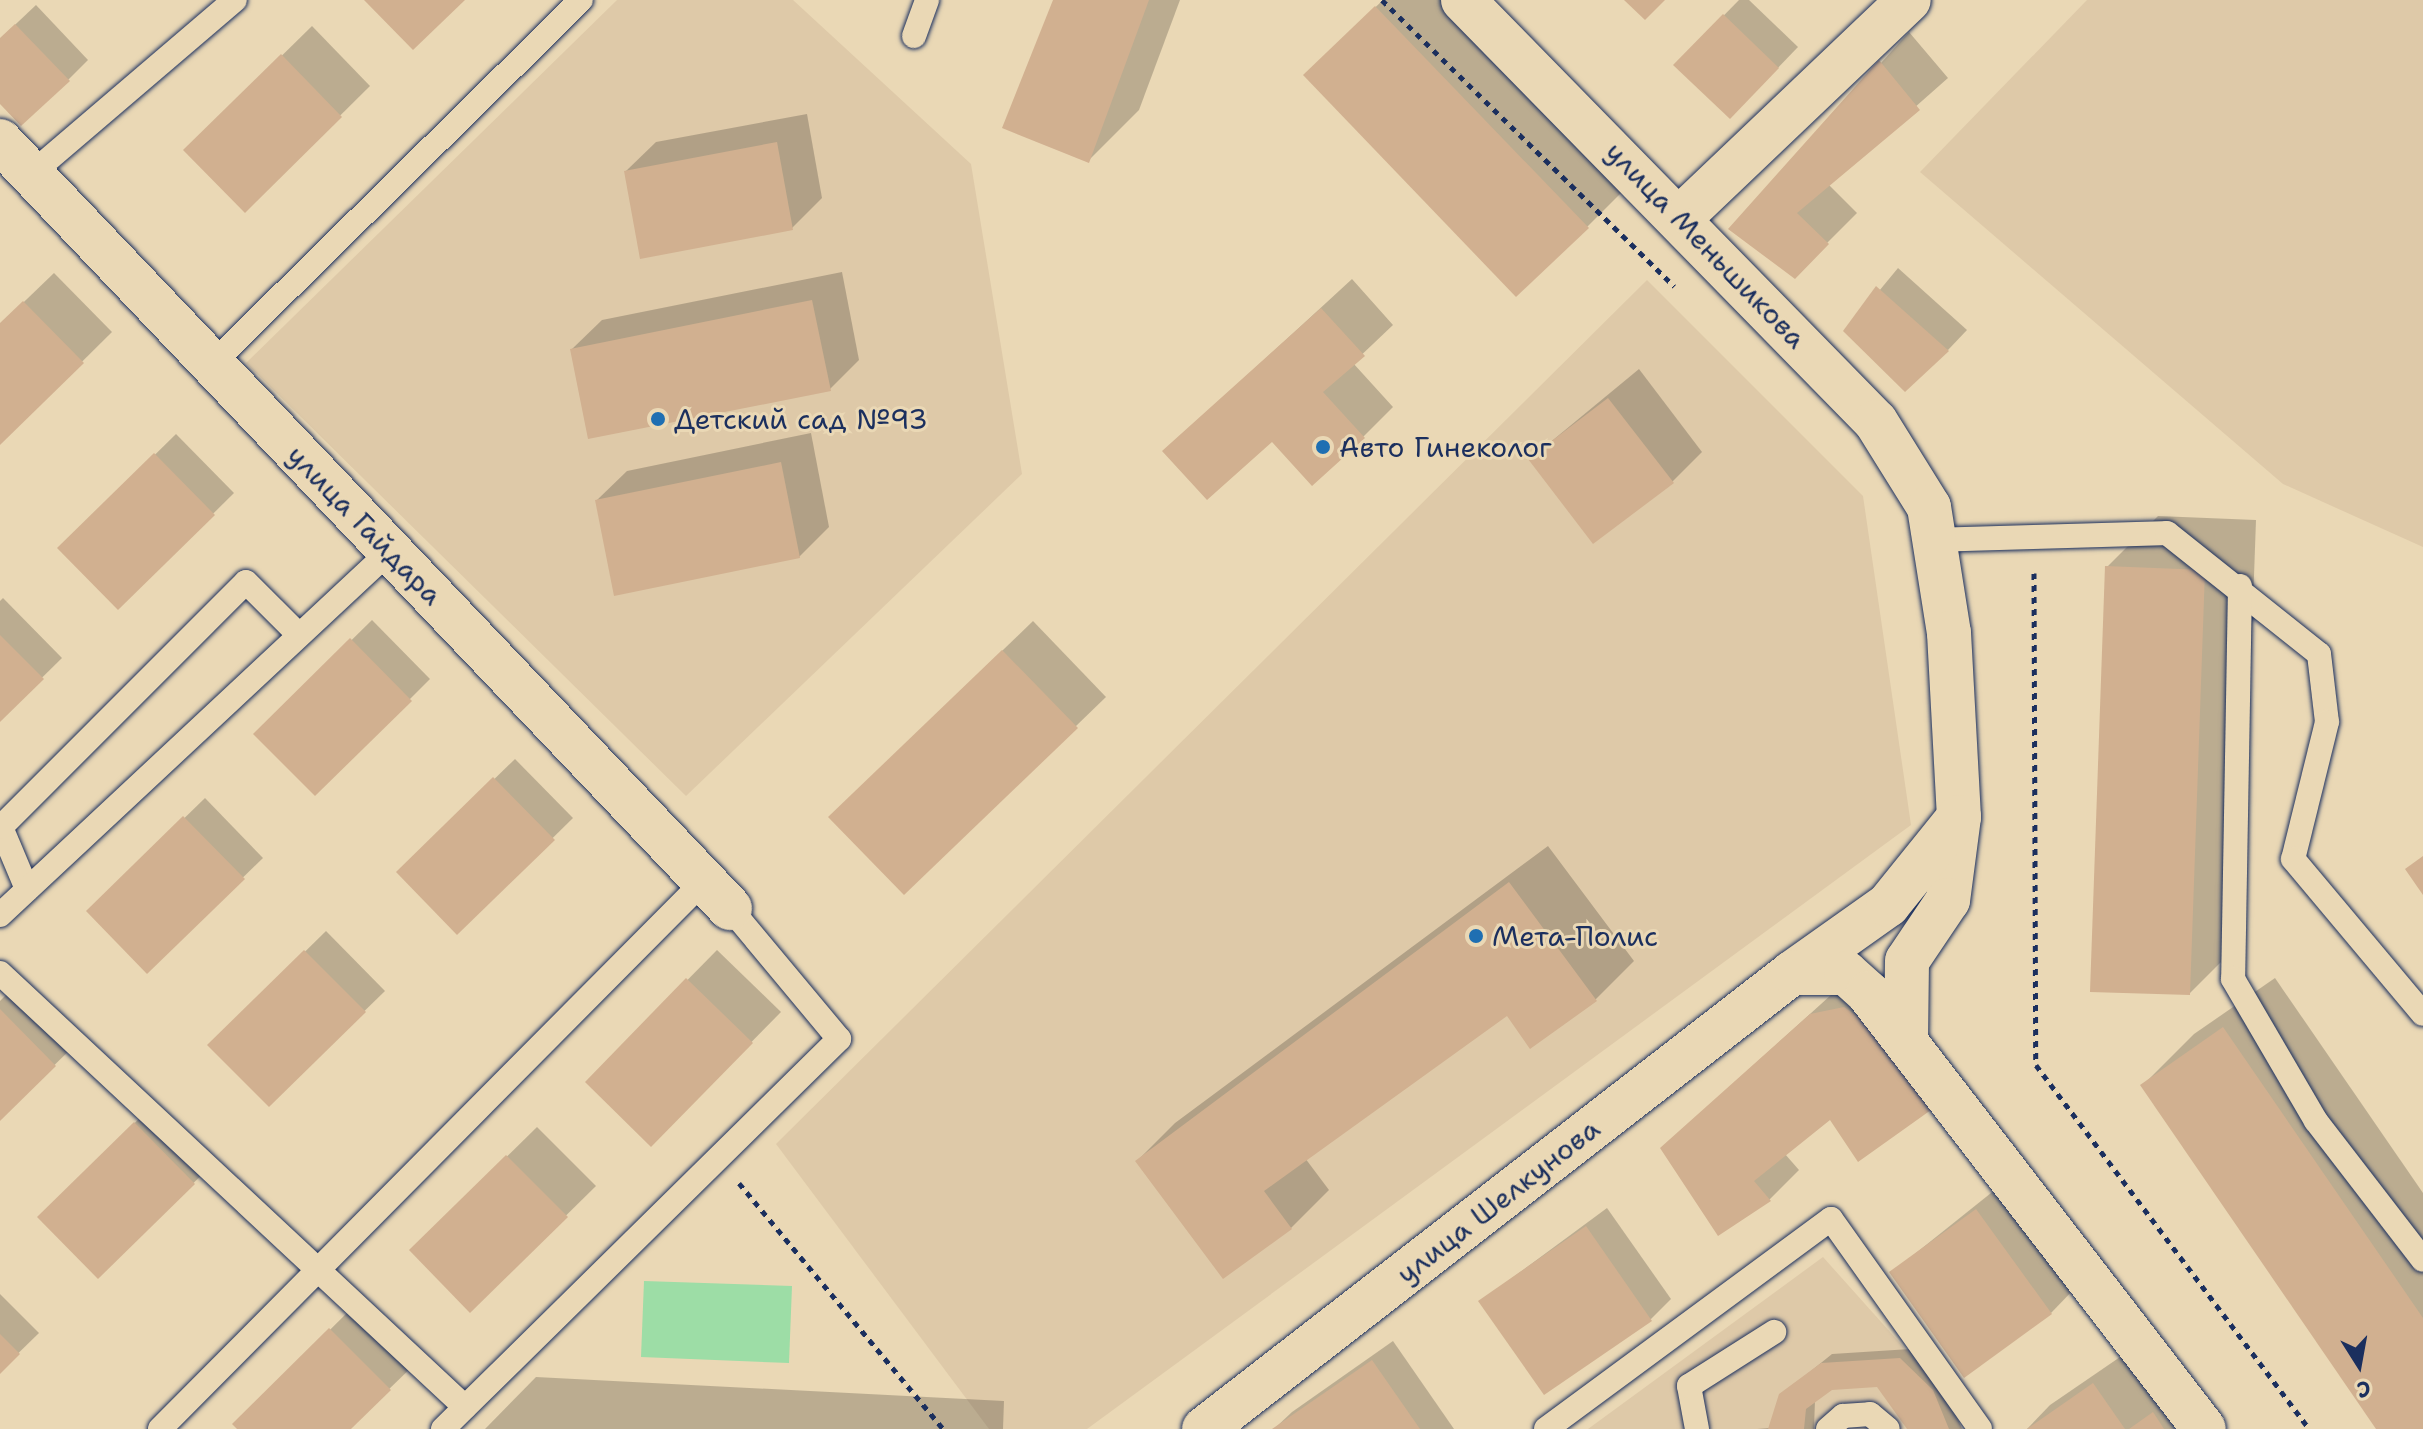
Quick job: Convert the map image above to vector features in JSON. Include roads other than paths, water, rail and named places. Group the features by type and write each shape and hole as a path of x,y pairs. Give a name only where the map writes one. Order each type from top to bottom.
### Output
{"street":[{"name":"улица Меньшикова","path":"1463,0 1682,216 1876,422 1932,524"},
{"path":"1682,216 1909,0"},
{"name":"улица Гайдара","path":"0,141 717,895"},
{"path":"1906,1038 1907,961 1948,900 1959,817 1949,633 1932,524"},
{"name":"улица Шелкунова","path":"1204,1429 1792,973 1888,905 1959,817"},
{"path":"1792,973 1846,973 1906,1038 2204,1429"}],"lane":[{"path":"31,174 235,0"},
{"path":"212,364 581,0"},
{"path":"914,36 927,0"},
{"path":"1932,524 2167,533 2240,586 2319,654 2327,722 2293,859 2423,1014"},
{"path":"0,915 390,551"},
{"path":"27,889 1,827 246,582 299,635"},
{"path":"2240,586 2233,979 2316,1121 2423,1260"},
{"path":"160,1429 318,1270 717,895 839,1039 443,1429"},
{"path":"0,973 465,1407"},
{"path":"1546,1429 1831,1219 1980,1429"},
{"path":"1697,1429 1689,1386 1774,1332"},
{"path":"1828,1429 1843,1416 1870,1414 1888,1429"}],"place":[{"name":"Детский сад №93","path":"658,419"},
{"name":"Авто Гинеколог","path":"1323,447"},
{"name":"Мета-Полис","path":"1476,936"}]}
